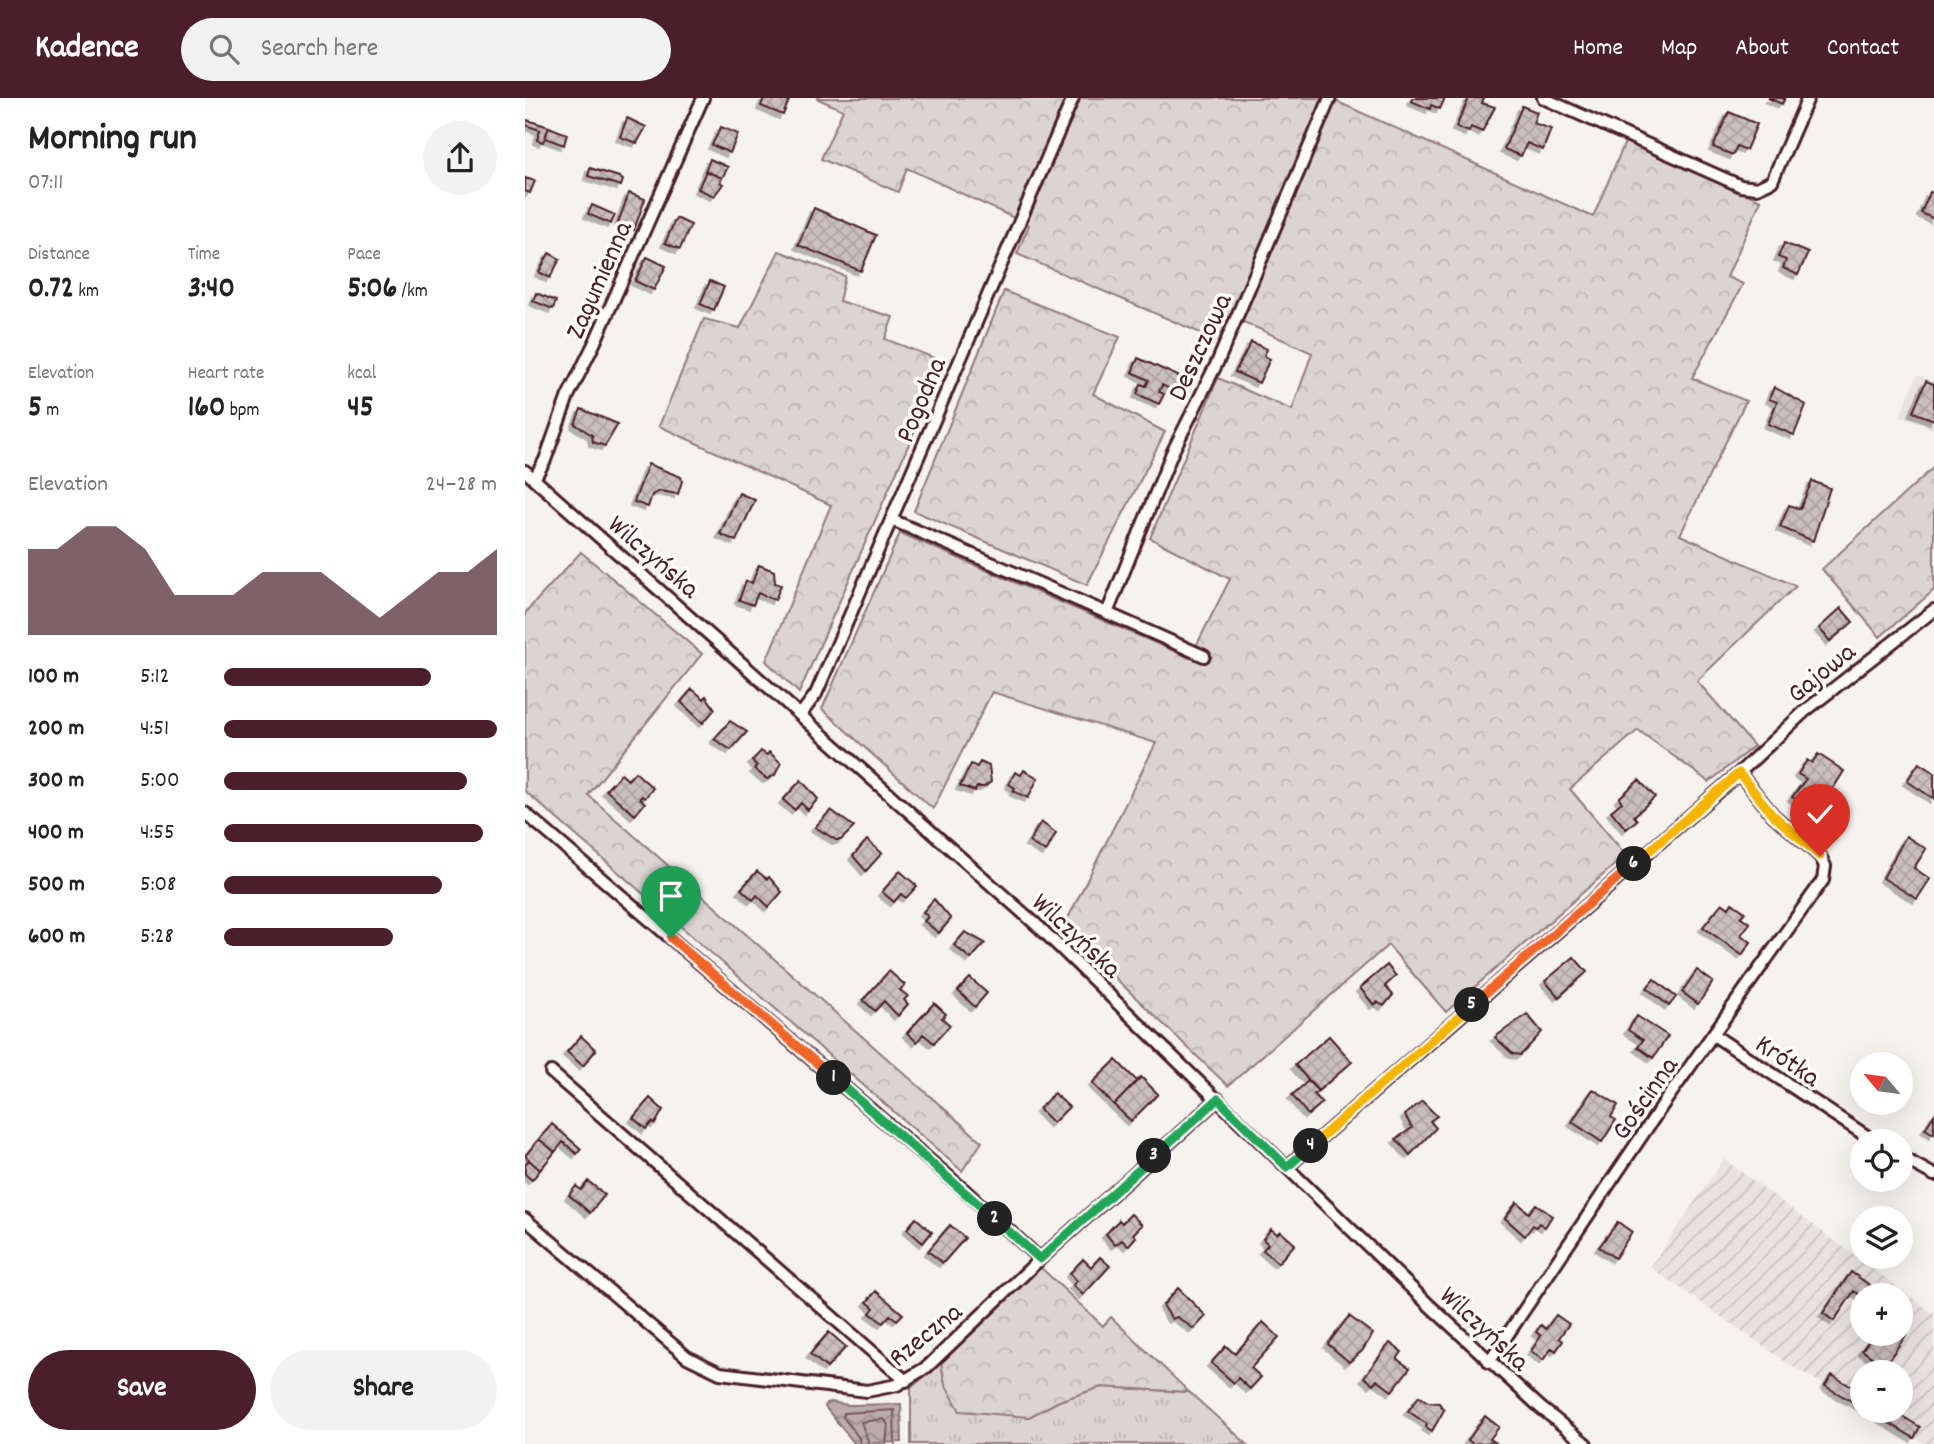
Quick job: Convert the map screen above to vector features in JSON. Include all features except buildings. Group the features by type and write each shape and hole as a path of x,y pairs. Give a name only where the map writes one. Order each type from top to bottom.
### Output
{"street":[{"name":"Zagumienna","path":"529,475 545,460 568,396 594,344 703,98"},
{"name":"Pogodna","path":"801,714 816,694 1073,98"},
{"name":"Deszczowa","path":"1107,613 1172,453 1218,360 1330,98"},
{"path":"1543,98 1741,186 1757,188 1772,181 1808,98"},
{"name":"Wilczyńska","path":"529,475 1041,928 1489,1362 1586,1444"},
{"path":"892,520 1204,656"},
{"name":"Gajowa","path":"1287,1167 1739,773 1805,711 1934,610"},
{"name":"Gościnna","path":"1489,1362 1664,1103 1823,880 1825,866 1820,856 1773,815 1739,773"},
{"path":"525,813 963,1189 1040,1259"},
{"name":"Krótka","path":"1715,1035 1856,1129"},
{"path":"551,1072 906,1381"},
{"name":"Rzeczna","path":"525,1219 687,1357 720,1373 867,1391 906,1381 927,1367 1040,1259 1218,1099"},
{"path":"1913,1164 1934,1175"}],"shaded area":[{"path":"1917,375 1934,382 1934,430 1900,416"},
{"path":"1724,1159 1850,1252 1850,1269 1873,1269 1892,1283 1850,1283 1850,1346 1913,1346 1913,1298 1934,1314 1934,1444 1925,1444 1889,1423 1913,1423 1913,1360 1850,1360 1850,1400 1790,1365 1650,1267"}],"green space":[{"path":"816,98 1329,98 1593,217 1625,142 1761,200 1727,277 1743,284 1692,378 1746,401 1680,535 1796,586 1697,681 1754,746 1709,782 1638,730 1570,789 1626,855 1446,1012 1388,945 1228,1086 1063,928 1156,743 992,692 933,809 822,709 900,533 1190,658 1230,579 1150,538 1218,378 1292,410 1312,353 1244,322 1212,338 1017,254 1029,225 907,168 898,192 821,159 843,110"},
{"path":"779,251 845,276 839,301 893,317 885,339 945,362 799,693 766,661 831,505 659,426 704,319 740,328"},
{"path":"1004,291 1120,337 1093,394 1165,432 1087,585 914,511"},
{"path":"1934,467 1934,590 1880,637 1822,569"},
{"path":"581,552 702,654 588,795 982,1142 962,1171 525,791 525,613"},
{"path":"1038,1265 1103,1326 1111,1317 1189,1392 1101,1387 1059,1401 1029,1417 960,1411 945,1384 941,1362"},
{"path":"941,1362 945,1384 1029,1417 1059,1401 1101,1387 1189,1392 1247,1444 911,1444 911,1388"}],"water":[{"path":"826,1403 848,1405 901,1404 902,1442 855,1444 825,1407"}],"route":[{"path":"671,938 963,1189 1040,1259 1218,1099 1287,1167 1739,773 1773,815 1820,856"}]}
